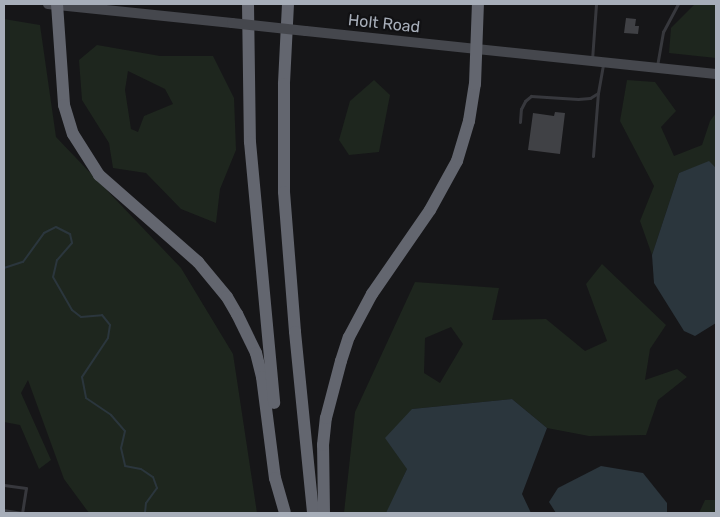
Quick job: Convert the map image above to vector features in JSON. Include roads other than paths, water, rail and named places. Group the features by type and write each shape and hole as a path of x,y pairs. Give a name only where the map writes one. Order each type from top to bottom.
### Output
{"highway":[{"path":"54,4 64,105 67,119 81,149 94,169 110,186 198,262 227,297 247,333 262,377 275,478 285,512"},
{"path":"248,4 251,160 285,512"},
{"path":"288,4 284,84 284,192 292,302 313,513"},
{"path":"324,513 325,427 332,389 349,337 372,294 430,210 457,161 469,121 478,49 478,4"}],"main road":[{"name":"Holt Road","path":"54,4 232,24 657,66 716,74"}],"lane":[{"path":"592,61 596,4"},
{"path":"657,66 663,32 678,4"},
{"path":"593,156 598,93 604,62"},
{"path":"520,122 521,109 525,101 531,96 578,100 590,98 598,93"},
{"path":"4,486 26,488 22,513 4,510"}],"waterway":[{"path":"4,268 23,262 44,233 56,227 70,234 72,243 57,260 53,277 72,310 81,317 102,315 110,325 108,338 82,377 86,398 111,415 125,431 121,448 125,466 141,469 153,477 157,488 146,503 145,513"}]}
